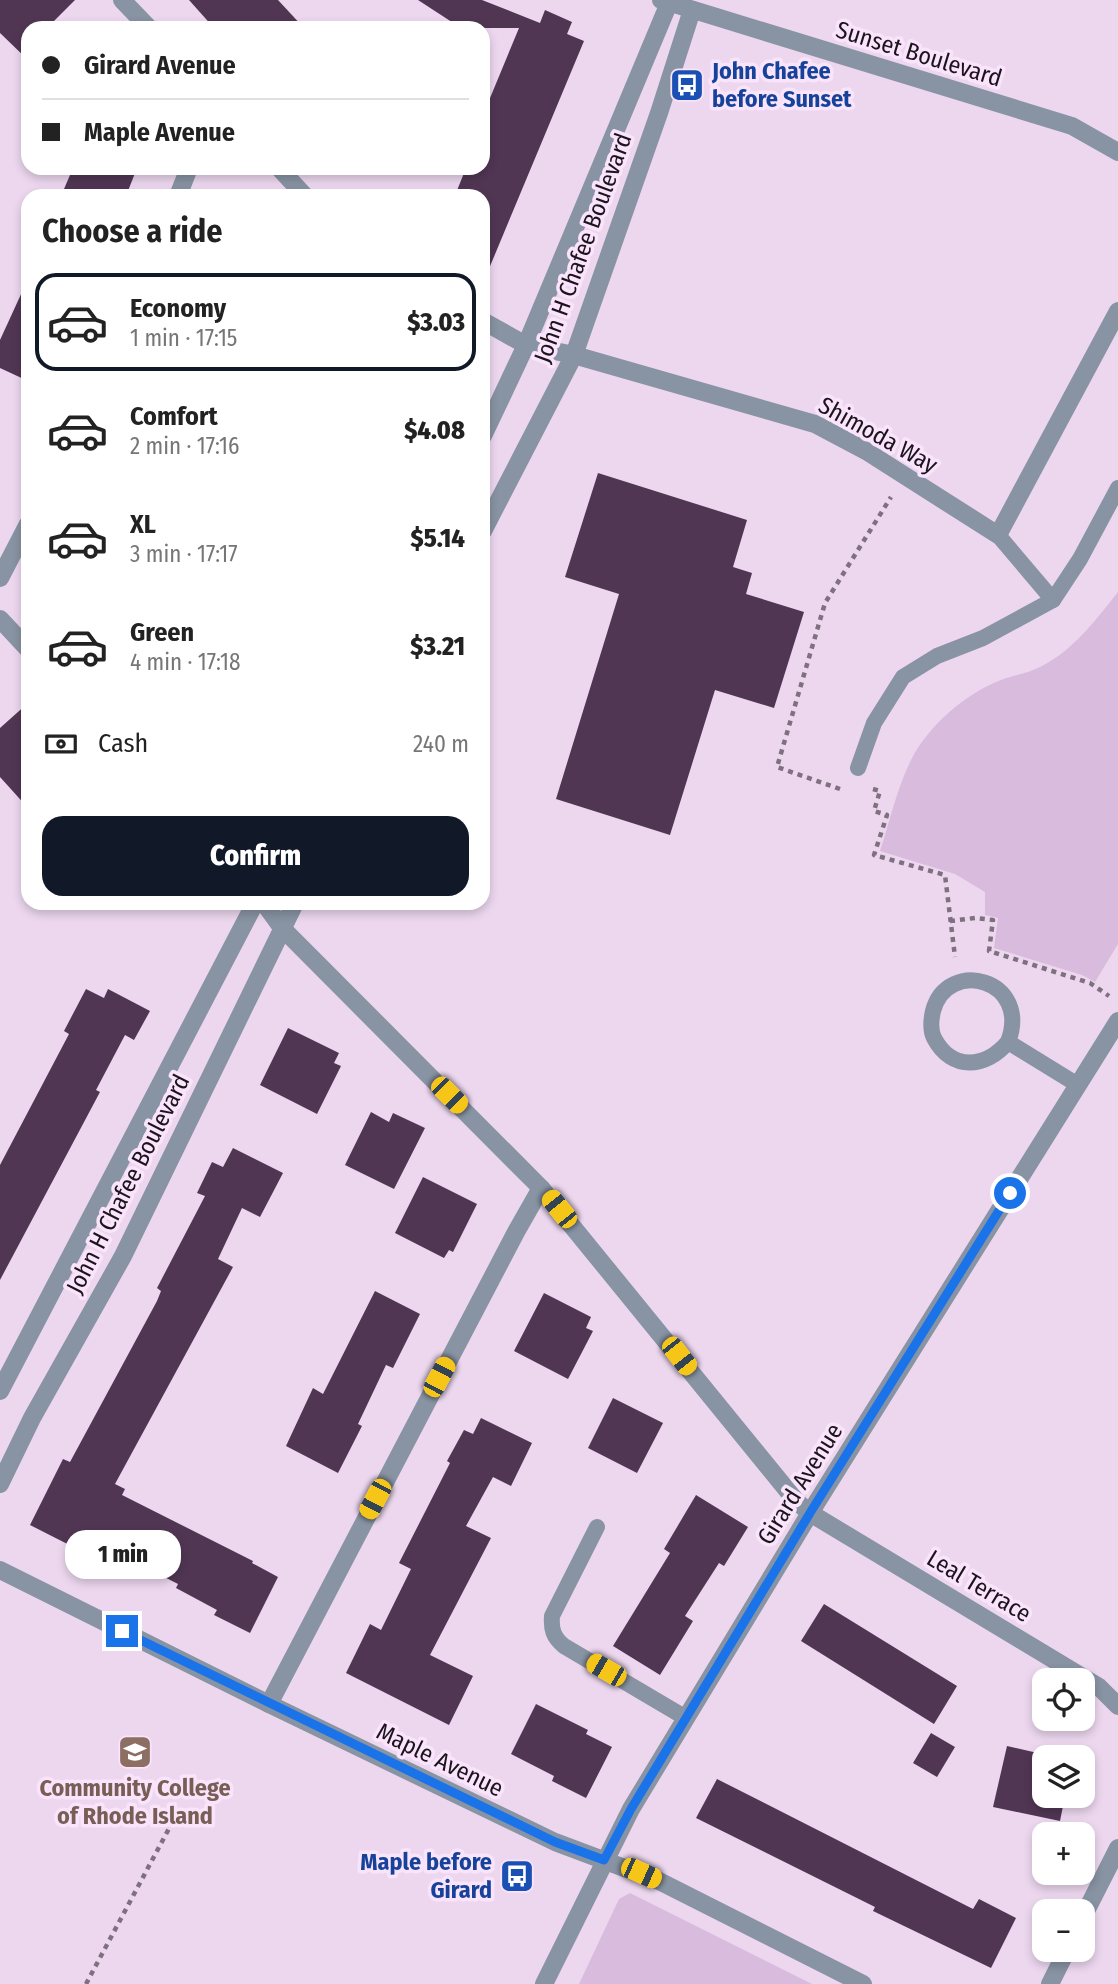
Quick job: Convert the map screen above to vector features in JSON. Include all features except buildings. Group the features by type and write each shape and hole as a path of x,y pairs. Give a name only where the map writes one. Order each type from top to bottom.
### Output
{"street":[{"path":"122,0 142,21"},
{"name":"Sunset Boulevard","path":"665,2 1072,125 1118,152"},
{"name":"John H Chafee Boulevard","path":"490,421 526,345 665,2"},
{"name":"John H Chafee Boulevard","path":"490,517 574,355 659,113 692,10"},
{"path":"286,175 298,189"},
{"path":"998,535 1118,311"},
{"name":"Shimoda Way","path":"490,325 526,345 574,355 815,424 866,451 998,535"},
{"path":"0,578 21,538"},
{"path":"0,618 21,641"},
{"name":"John H Chafee Boulevard","path":"0,1391 251,910"},
{"name":"Leal Terrace","path":"269,910 282,928 541,1188 785,1490 810,1513 1099,1688 1118,1706"},
{"name":"John H Chafee Boulevard","path":"0,1484 32,1418 123,1256 291,910"},
{"name":"Girard Avenue","path":"544,1984 631,1809 810,1513 1118,1021"},
{"path":"270,1704 375,1499 541,1188"},
{"name":"Maple Avenue","path":"0,1570 555,1842 659,1881 863,1984"},
{"path":"1092,1899 1118,1847"},
{"path":"1050,1984 1061,1962"}],"lane":[{"path":"855,775 874,723 903,677 937,656 983,638 1053,600 1080,559 1118,488"},
{"path":"998,535 1053,600"},
{"path":"981,981 1002,993 1010,1004 1013,1030 1008,1042 998,1054 984,1061 968,1063 953,1058 941,1048 933,1034 931,1019 935,1003 944,991 958,982 981,981"},
{"path":"1008,1042 1078,1085"},
{"path":"597,1527 552,1616 555,1638 564,1646 686,1718"}],"path":[{"path":"905,475 825,603 777,767 850,793 855,775 880,791 874,811 887,815 874,855 945,875 958,982"},
{"path":"950,921 975,918 993,920 989,951 1090,984 1118,1002"},
{"path":"86,1984 173,1821"}],"shaded area":[{"path":"1118,592 1118,944 1095,982 1082,975 994,948 998,918 985,915 985,892 955,874 880,851 906,771 919,747 938,723 974,693 1001,680 1037,668 1064,652"},
{"path":"630,1893 812,1984 579,1984 619,1899"}],"place":[{"name":"John Chafee before Sunset","path":"687,85"},
{"name":"Community College of Rhode Island","path":"135,1752"},
{"name":"Maple before Girard","path":"517,1876"}],"route":[{"path":"122,1631 555,1842 604,1860 631,1809 810,1513 1010,1193"}]}
